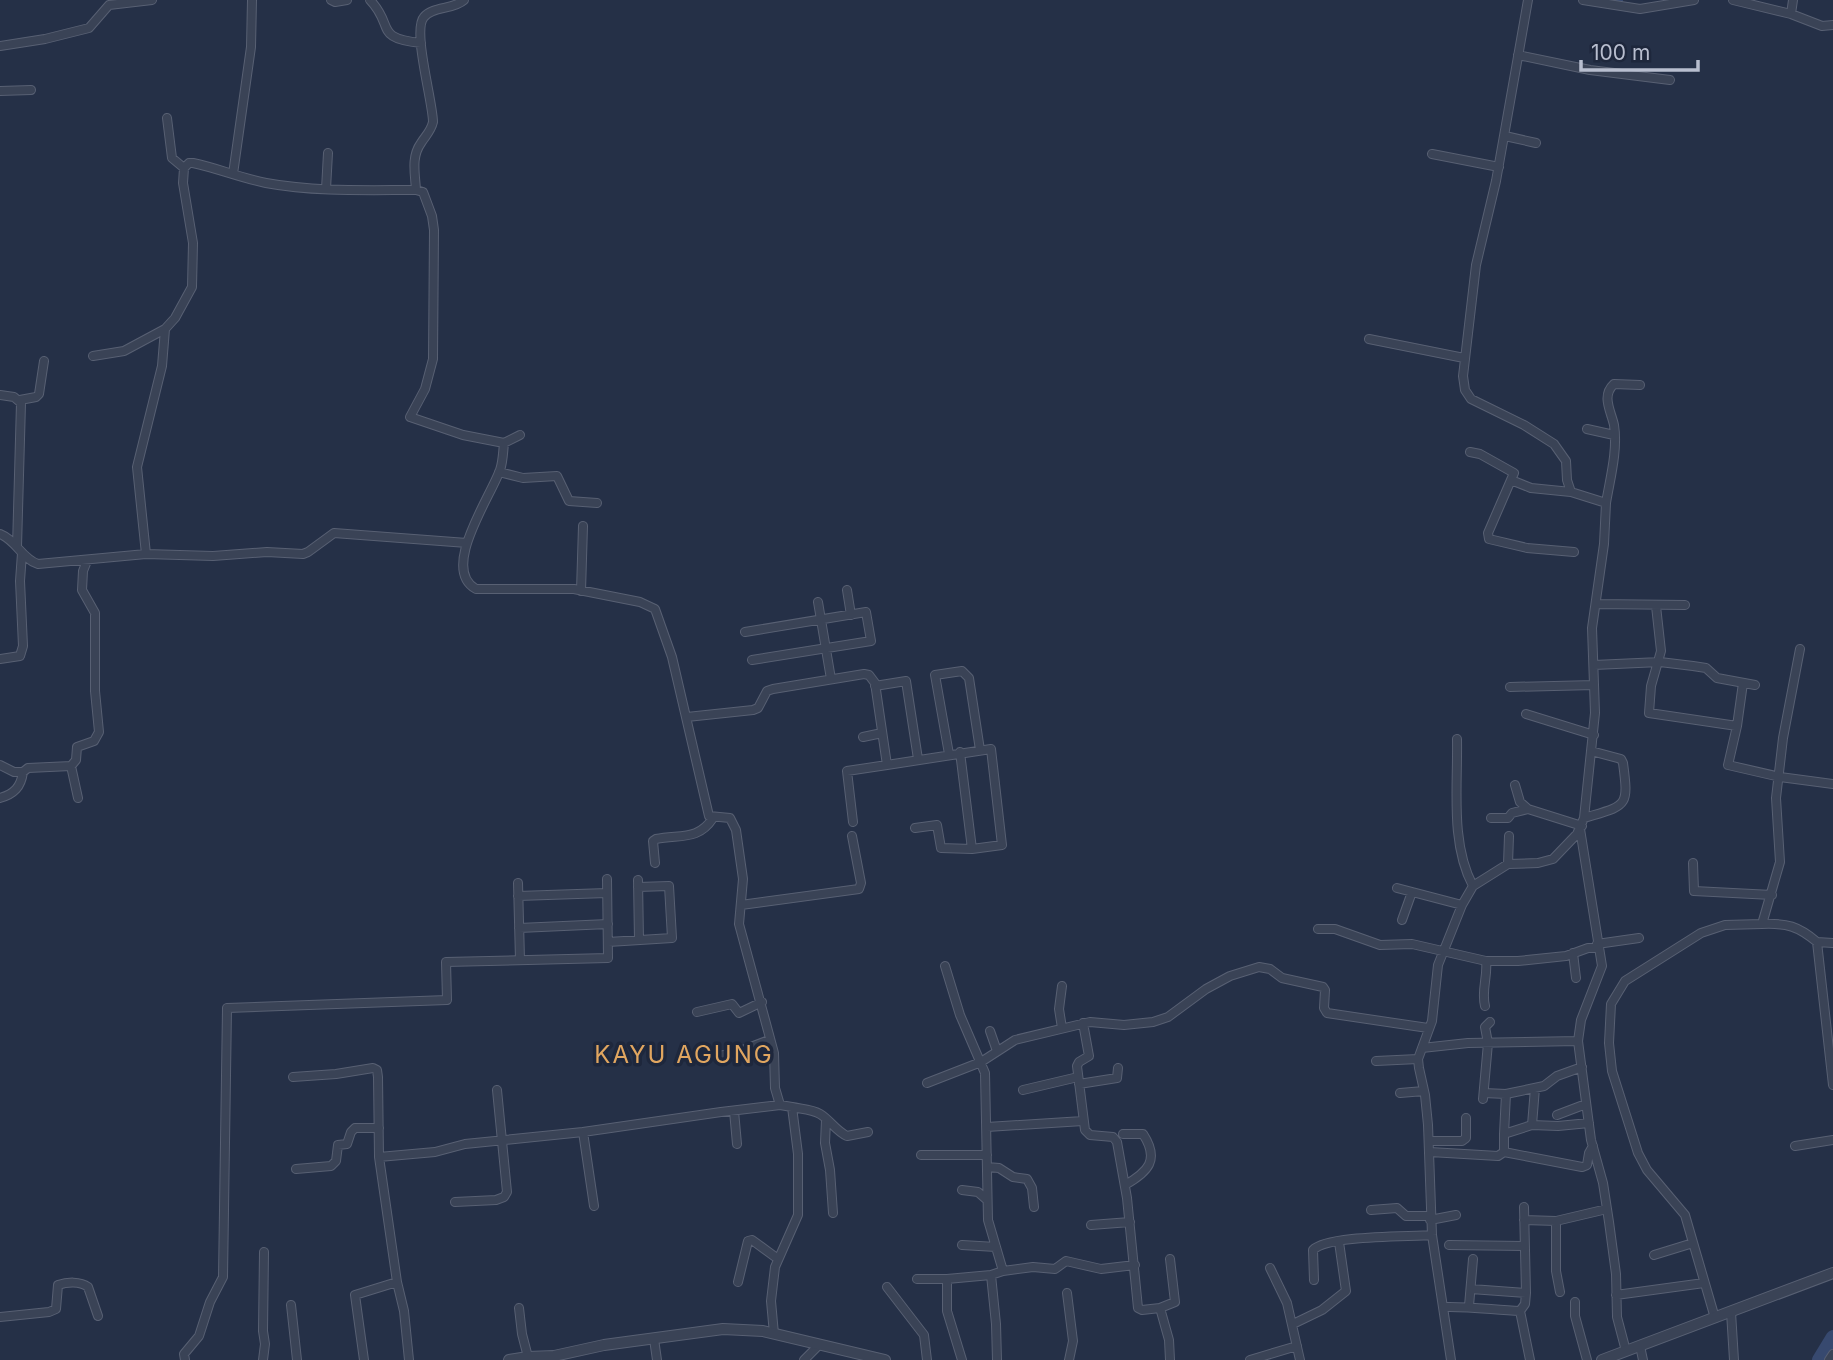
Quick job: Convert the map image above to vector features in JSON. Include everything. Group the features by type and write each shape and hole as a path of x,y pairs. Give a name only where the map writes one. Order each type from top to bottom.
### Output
{"street":[{"path":"0,46 89,28 105,3 152,0"},
{"path":"233,174 251,47 252,0"},
{"path":"331,0 347,0"},
{"path":"370,0 391,37 421,43"},
{"path":"416,190 416,153 433,122 420,22 426,15 464,0"},
{"path":"1528,0 1499,167 1476,265 1464,358 1465,390 1471,398 1554,444 1566,461 1571,492"},
{"path":"1583,0 1640,9 1694,0"},
{"path":"1733,0 1791,14 1822,26 1833,25"},
{"path":"1791,14 1793,0"},
{"path":"1518,55 1590,70 1670,80"},
{"path":"0,91 31,90"},
{"path":"167,118 172,158 184,168"},
{"path":"1505,136 1536,143"},
{"path":"327,189 328,153"},
{"path":"1432,154 1499,167"},
{"path":"93,356 124,351 165,330 192,287 193,243 183,183 184,168 188,163 264,182 327,189 416,190 426,197 432,216 433,359 425,389 410,417 463,435 503,443 520,435"},
{"path":"146,554 136,474 162,366 165,330"},
{"path":"1369,339 1464,358"},
{"path":"0,395 20,400 36,397 39,394 44,361"},
{"path":"1626,1350 1617,1317 1616,1274 1607,1209 1589,1123 1578,1041 1581,1020 1602,967 1582,824 1594,735 1592,628 1604,544 1614,435 1613,422 1607,409 1614,384 1640,385"},
{"path":"0,659 20,656 23,646 19,550 20,400"},
{"path":"1587,429 1614,435"},
{"path":"503,443 499,472 467,543 463,573 470,586 476,590 538,588 581,591 653,607 672,657 709,816 733,820 743,879 739,924 774,1053 775,1088 780,1105"},
{"path":"1470,452 1480,454 1514,473 1488,533 1489,539 1527,548 1574,552"},
{"path":"499,472 523,478 557,476 569,501 597,503"},
{"path":"1511,480 1531,488 1571,492 1606,503"},
{"path":"581,591 583,526"},
{"path":"0,534 7,537 32,562 38,564 146,554 303,554 334,533 467,543"},
{"path":"0,765 14,772 23,772 28,768 71,766 76,760 77,747 94,741 99,732 95,691 95,613 82,590 83,571 87,561"},
{"path":"847,590 851,615"},
{"path":"818,602 831,679"},
{"path":"1597,604 1685,605"},
{"path":"1657,606 1661,651 1648,703 1650,715 1737,726"},
{"path":"746,632 866,612 871,641 752,660"},
{"path":"1762,924 1780,862 1776,809 1783,738 1800,649"},
{"path":"1594,665 1657,662 1706,668 1717,678 1755,685"},
{"path":"948,754 935,675 962,671 969,678 980,750"},
{"path":"687,717 753,710 758,708 767,691 773,689 864,674 873,678 876,686 887,765"},
{"path":"876,686 906,681 918,759"},
{"path":"1743,683 1728,765 1780,777 1833,784"},
{"path":"1510,687 1594,685"},
{"path":"1526,714 1594,735"},
{"path":"863,737 882,733"},
{"path":"1457,739 1459,835 1465,869 1473,886"},
{"path":"853,822 847,771 991,748 1002,845 972,849 941,848 937,825 915,828"},
{"path":"1451,1360 1430,1218 1430,1152 1419,1059 1432,1021 1435,978 1442,952 1473,886 1508,864 1538,863 1553,859 1572,842 1582,824 1612,810 1624,801 1627,794 1621,759 1591,751"},
{"path":"960,752 972,849"},
{"path":"71,766 78,798"},
{"path":"0,798 12,794 22,784 23,772"},
{"path":"1515,785 1520,802 1528,809 1582,824"},
{"path":"1491,818 1508,818 1512,813 1528,809"},
{"path":"655,863 653,841 698,834 706,830 713,818"},
{"path":"741,905 859,889 861,883 852,836"},
{"path":"1508,864 1509,836"},
{"path":"1693,863 1694,891 1772,895"},
{"path":"185,1360 184,1354 199,1335 210,1302 223,1277 227,1008 447,1000 446,962 608,958 607,879"},
{"path":"517,883 520,960"},
{"path":"608,942 672,938 669,886 638,884 639,940"},
{"path":"1397,888 1462,905"},
{"path":"1402,920 1412,892"},
{"path":"518,896 607,893"},
{"path":"519,928 608,924"},
{"path":"1714,1318 1685,1215 1647,1170 1638,1153 1612,1071 1609,1031 1611,1004 1625,981 1701,933 1725,925 1786,924 1798,928 1817,942 1833,943"},
{"path":"1318,929 1335,929 1380,945 1412,944 1486,961 1518,961 1573,953 1639,938"},
{"path":"1817,942 1833,1085"},
{"path":"1573,953 1576,978"},
{"path":"1485,1006 1482,994 1486,961"},
{"path":"945,966 960,1014 986,1080 988,1220 1003,1271"},
{"path":"927,1083 981,1062 1015,1040 1083,1023 1124,1025 1153,1022 1168,1017 1206,989 1230,976 1265,967 1282,978 1323,987 1324,1008 1327,1013 1428,1028"},
{"path":"1062,986 1059,1017 1062,1028"},
{"path":"697,1012 734,1004 739,1013 762,1002"},
{"path":"1490,1021 1485,1027 1488,1043 1483,1096 1544,1086 1557,1076 1582,1066"},
{"path":"1083,1023 1090,1054 1077,1064 1083,1121 1086,1133 1115,1138 1125,1185 1138,1308 1142,1310 1174,1304 1176,1300 1170,1259"},
{"path":"990,1031 997,1051"},
{"path":"719,1056 769,1040"},
{"path":"1422,1048 1578,1041"},
{"path":"1376,1061 1419,1059"},
{"path":"293,1077 375,1069 378,1077 379,1157 397,1282 404,1311 409,1360"},
{"path":"1023,1090 1078,1080 1117,1078 1118,1069"},
{"path":"1532,1125 1535,1088"},
{"path":"455,1202 496,1200 504,1197 508,1186 497,1090"},
{"path":"1400,1093 1424,1091"},
{"path":"1504,1152 1506,1094"},
{"path":"1557,1115 1586,1104"},
{"path":"379,1157 435,1152 465,1144 583,1132 780,1105 814,1112 847,1136 869,1132"},
{"path":"774,1334 771,1301 775,1267 794,1230 798,1216 798,1154 792,1107"},
{"path":"734,1111 737,1144"},
{"path":"1429,1141 1462,1141 1466,1138 1466,1118"},
{"path":"826,1120 825,1143 833,1213"},
{"path":"987,1127 1083,1121"},
{"path":"1504,1135 1532,1125 1589,1123"},
{"path":"296,1169 331,1166 336,1161 338,1145 346,1144 355,1128 379,1128"},
{"path":"583,1132 594,1206"},
{"path":"1123,1133 1143,1134 1148,1142 1151,1158 1144,1174 1125,1185"},
{"path":"1795,1146 1833,1140"},
{"path":"1430,1152 1498,1156 1504,1152 1582,1167 1587,1165 1593,1146"},
{"path":"921,1155 987,1155"},
{"path":"987,1167 999,1168 1013,1177 1027,1179 1032,1188 1034,1207"},
{"path":"962,1190 978,1192 987,1200"},
{"path":"1524,1207 1526,1293 1525,1304 1520,1311 1530,1360"},
{"path":"1371,1210 1397,1209 1405,1216 1430,1218 1456,1215"},
{"path":"1524,1220 1556,1221 1607,1209"},
{"path":"1556,1221 1556,1271 1560,1292"},
{"path":"1091,1225 1130,1222"},
{"path":"1314,1280 1315,1247 1362,1238 1432,1235"},
{"path":"738,1282 748,1241 752,1240 778,1259"},
{"path":"1293,1324 1322,1310 1346,1291 1339,1242"},
{"path":"1654,1255 1693,1243"},
{"path":"961,1245 996,1247"},
{"path":"1449,1245 1524,1246"},
{"path":"263,1360 264,1252"},
{"path":"1469,1306 1473,1259"},
{"path":"917,1279 991,1275 1033,1268 1055,1269 1066,1261 1101,1269 1135,1265"},
{"path":"1270,1268 1287,1303 1300,1360"},
{"path":"1602,1360 1833,1273"},
{"path":"991,1275 997,1360"},
{"path":"947,1279 947,1311 962,1360"},
{"path":"364,1360 355,1295 397,1282"},
{"path":"0,1317 56,1309 56,1288 67,1283 88,1286 98,1316"},
{"path":"1616,1294 1704,1283"},
{"path":"887,1287 924,1335 926,1360"},
{"path":"1471,1289 1526,1293"},
{"path":"1067,1293 1073,1341 1069,1360"},
{"path":"1575,1302 1575,1316 1587,1360"},
{"path":"291,1305 297,1360"},
{"path":"1443,1307 1469,1306 1520,1311"},
{"path":"519,1308 528,1356"},
{"path":"1160,1308 1169,1340 1170,1360"},
{"path":"1731,1312 1734,1360"},
{"path":"509,1360 528,1356 554,1358 604,1345 723,1329 764,1331 885,1360"},
{"path":"654,1339 657,1360"},
{"path":"804,1360 818,1345"},
{"path":"1250,1360 1297,1346"},
{"path":"1640,1346 1643,1360"},
{"path":"1829,1360 1833,1354"}],"waterway":[{"path":"1611,0 1619,0"},
{"path":"1819,1360 1833,1337"}],"district":[{"name":"KAYU AGUNG","path":"684,1055"}]}
